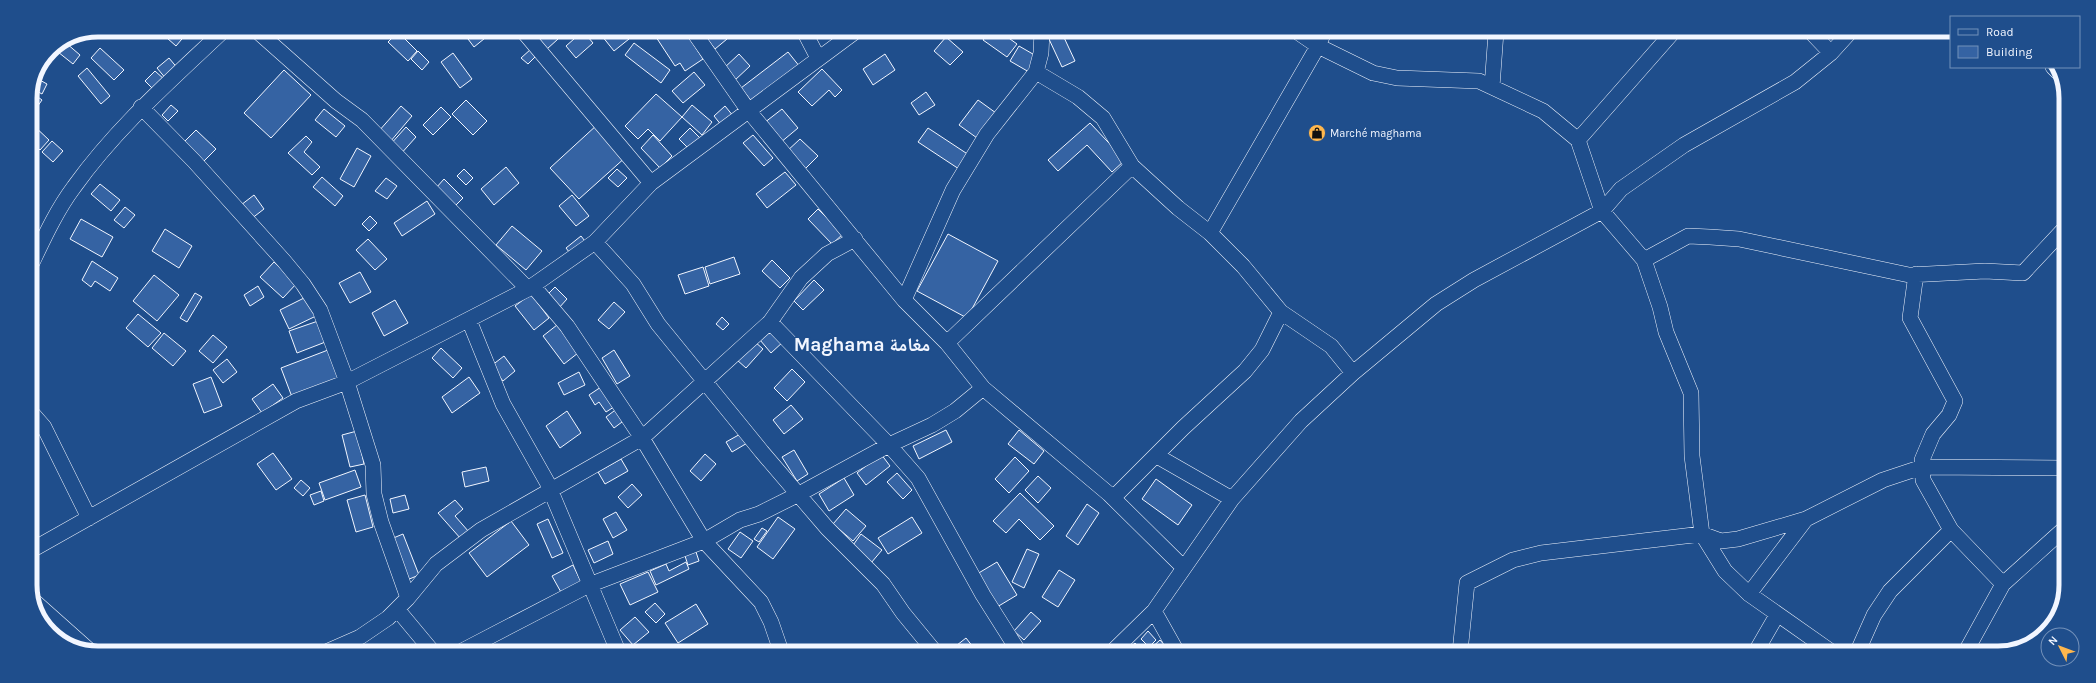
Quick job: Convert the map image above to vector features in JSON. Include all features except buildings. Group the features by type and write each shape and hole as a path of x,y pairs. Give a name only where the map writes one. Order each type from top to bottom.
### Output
{"street":[{"path":"37,252 48,228 73,187 111,141 141,107 216,37"},
{"path":"264,37 336,101 362,120 531,287 568,326 642,438 704,541 761,602 771,622 779,646"},
{"path":"529,37 651,183"},
{"path":"697,37 748,110 904,300 947,343 983,388 1113,498 1184,568"},
{"path":"807,37 818,58"},
{"path":"37,547 296,401 347,382 531,287 595,242 651,183 848,37"},
{"path":"904,300 953,190 987,134 1036,72 1042,53 1042,37"},
{"path":"1304,37 1318,46 1379,74 1397,78 1479,81 1543,111 1578,140 1602,211 1644,260 1660,307 1666,332 1691,393 1692,456 1702,534 1725,571 1749,594 1823,646"},
{"path":"1210,233 1322,37"},
{"path":"1492,87 1496,37"},
{"path":"1578,140 1669,37"},
{"path":"1816,37 1831,53"},
{"path":"1118,646 1154,611 1232,499 1301,421 1353,373 1436,304 1474,280 1602,211 1621,189 1684,144 1795,82 1831,53 1845,37"},
{"path":"1036,72 1078,98 1103,118 1132,166 1178,208 1210,233 1244,266 1281,312 1331,346 1353,373"},
{"path":"141,107 194,161 303,284 320,310 347,382 373,465 374,494 381,522 408,598"},
{"path":"947,343 1132,166"},
{"path":"1644,260 1688,236 1739,239 1909,275 1985,272 2024,273 2059,235"},
{"path":"339,646 360,637 388,618 408,598 436,564 456,547 481,530 642,438 770,322 801,278 827,254 855,239"},
{"path":"595,242 632,284 658,324 798,494 847,549 866,565 883,584 903,613 930,646"},
{"path":"1916,274 1910,318 1955,401 1949,415 1932,434 1922,460 1923,480 1951,530 2003,584"},
{"path":"1113,498 1157,456 1183,428 1245,372 1262,350 1281,312"},
{"path":"469,320 503,404 550,490 616,646"},
{"path":"770,322 889,444 918,478 980,589 1015,646"},
{"path":"472,646 589,585 704,541 740,520 759,514 889,444 932,425 954,411 983,388"},
{"path":"37,419 44,427 89,518"},
{"path":"1157,456 1232,499"},
{"path":"1461,646 1467,583 1514,560 1541,553 1702,534 1721,541 1738,539 1806,519 1883,480 1922,467 2059,468"},
{"path":"1749,594 1806,519"},
{"path":"1860,646 1874,615 1890,591 1951,530"},
{"path":"1969,646 2003,584 2059,534"},
{"path":"41,607 82,644"},
{"path":"397,609 428,646"},
{"path":"1154,611 1174,646"},
{"path":"1759,646 1777,615"}],"place":[{"name":"Marché maghama","path":"1317,133"}],"district":[{"name":"Maghama مغامة","path":"862,345"}]}
